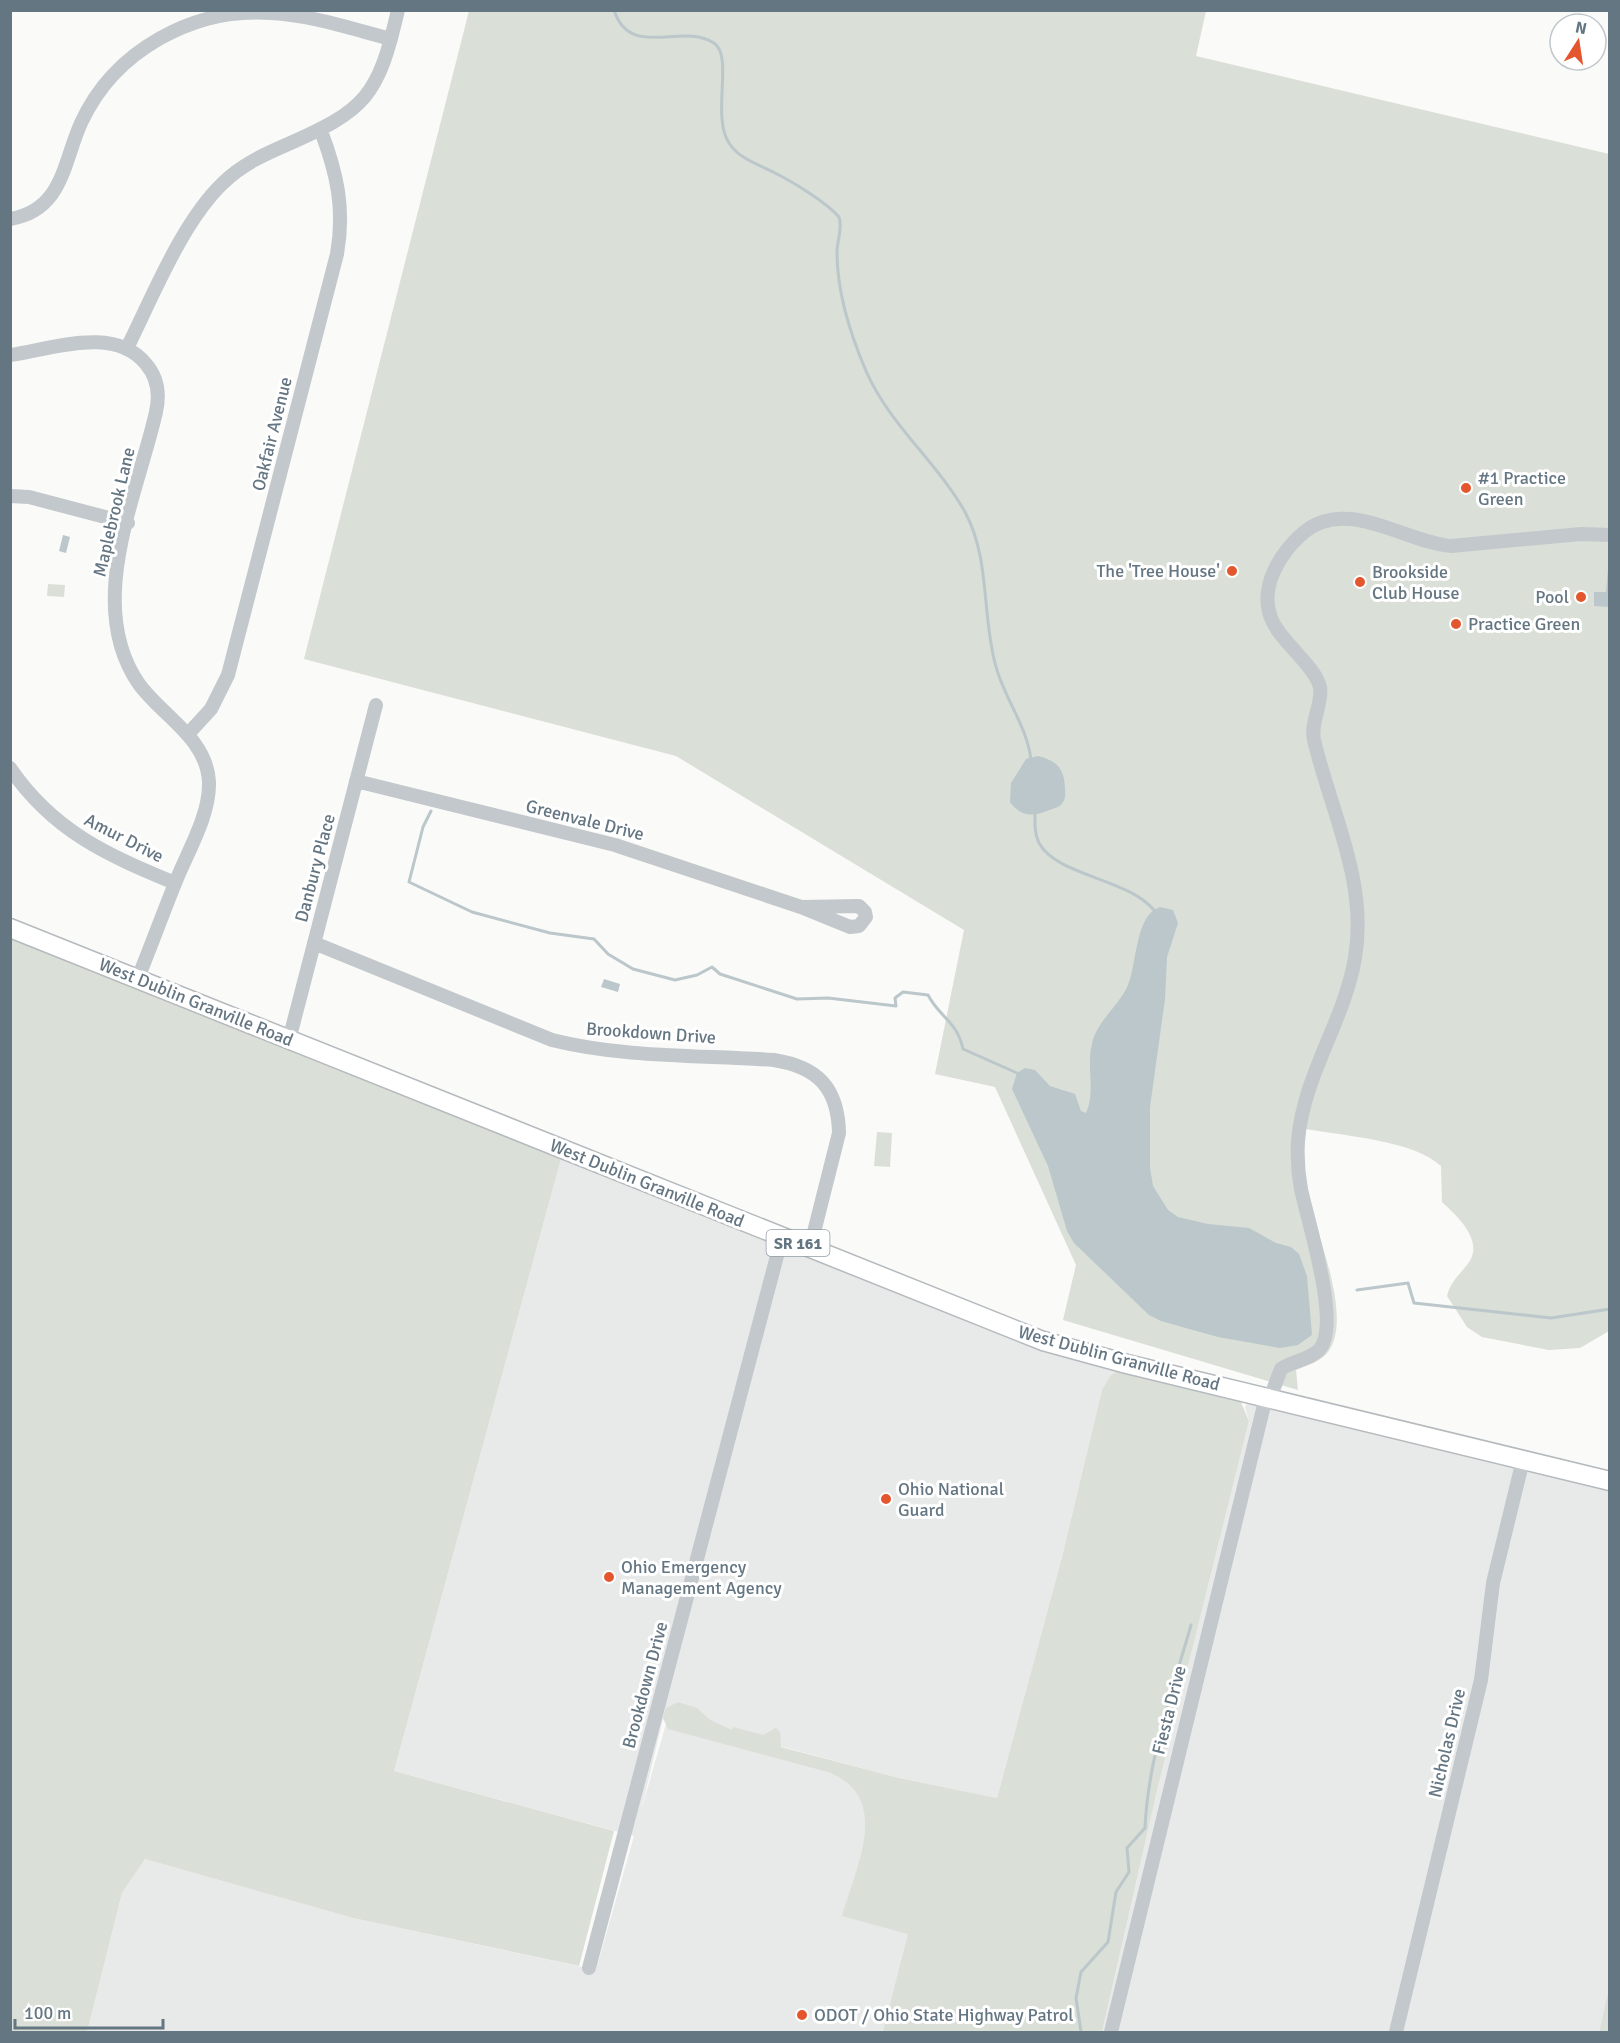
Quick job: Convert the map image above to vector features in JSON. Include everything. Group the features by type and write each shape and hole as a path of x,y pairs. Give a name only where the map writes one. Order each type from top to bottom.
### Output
{"main road":[{"name":"West Dublin Granville Road","path":"10,928 1043,1341 1610,1481"}],"street":[{"path":"10,355 97,342 127,348 187,231 206,201 246,164 321,130 348,114 369,93 383,66 398,10"},
{"path":"10,219 34,212 52,195 83,118 116,73 142,49 177,29 223,15 273,13 309,19 391,39"},
{"name":"Oakfair Avenue","path":"188,734 211,709 228,675 337,254 341,228 340,196 337,176 321,130"},
{"name":"Maplebrook Lane","path":"127,348 148,366 156,380 158,398 114,585 114,610 118,638 141,686 188,734 205,764 208,791 201,818 138,978"},
{"path":"10,496 29,497 128,523"},
{"name":"Fiesta Drive","path":"1111,2032 1268,1398 1281,1369 1314,1354 1325,1338 1319,1260 1300,1181 1298,1140 1311,1081 1350,979 1357,936 1356,902 1351,867 1314,735 1320,688 1313,673 1271,617 1268,597 1274,571 1283,556 1302,534 1315,525 1330,521 1355,521 1381,525 1432,543 1451,546 1494,540 1604,534"},
{"name":"Danbury Place","path":"290,1040 375,705"},
{"name":"Amur Drive","path":"10,768 47,812 78,837 120,861 175,883"},
{"name":"Greenvale Drive","path":"357,781 615,845 801,907"},
{"name":"Brookdown Drive","path":"314,944 552,1040 577,1046 625,1052 774,1060 798,1064 815,1073 835,1100 840,1133 810,1248"},
{"name":"Brookdown Drive","path":"589,1968 782,1237"},
{"name":"Nicholas Drive","path":"1396,2032 1481,1680 1493,1583 1523,1460"}],"shaded area":[{"path":"469,11 1206,11 1196,56 1609,154 1609,1331 1580,1348 1549,1350 1482,1337 1467,1327 1447,1296 1453,1283 1472,1256 1472,1239 1462,1222 1442,1202 1441,1166 1429,1157 1396,1145 1306,1129 1303,1160 1305,1184 1330,1273 1337,1318 1335,1337 1328,1352 1318,1361 1296,1370 1298,1390 1063,1320 1076,1265 995,1087 935,1074 964,930 676,756 304,659"},
{"path":"63,535 70,537 66,553 59,551"},
{"path":"1608,569 1609,607 1594,606 1594,592 1606,592"},
{"path":"48,584 65,585 64,597 47,596"},
{"path":"1038,756 1055,763 1061,770 1065,797 1062,804 1056,808 1036,814 1022,813 1010,802 1011,783 1026,759"},
{"path":"1160,907 1173,910 1178,923 1167,957 1165,999 1150,1107 1150,1168 1153,1186 1168,1210 1178,1217 1208,1224 1249,1228 1276,1243 1291,1247 1299,1254 1307,1276 1312,1335 1298,1345 1280,1348 1218,1337 1161,1321 1149,1315 1074,1243 1067,1231 1048,1166 1012,1089 1017,1073 1025,1068 1035,1070 1050,1086 1075,1094 1081,1111 1086,1113 1091,1088 1090,1053 1094,1036 1124,993 1131,976 1141,930 1152,912"},
{"path":"10,937 562,1155 394,1771 614,1831 579,1966 353,1918 145,1859 122,1893 87,2032 11,2032"},
{"path":"604,979 620,984 618,992 601,987"},
{"path":"877,1132 892,1133 890,1167 874,1166"},
{"path":"562,1155 1126,1369 1102,1390 1062,1557 997,1798 899,1778 664,1715 641,1811 668,1717 985,1807 912,2032 87,2032 122,1893 145,1859 353,1918 596,1970 634,1836 394,1771"},
{"path":"1118,1371 1240,1400 1249,1421 1156,1795 1102,2032 883,2032 908,1934 842,1916 865,1835 865,1816 860,1798 848,1783 828,1772 668,1729 663,1718 666,1708 678,1702 697,1708 710,1720 732,1730 733,1727 763,1735 776,1728 780,1732 781,1747 899,1778 997,1798 1062,1557 1102,1390 1111,1375"},
{"path":"1254,1392 1609,1480 1610,1989 1599,2032 1102,2032 1156,1795 1249,1421 1245,1407"},
{"path":"1609,1989 1609,2032 1599,2032"}],"waterway":[{"path":"614,10 622,25 632,33 644,37 687,36 714,43 720,50 722,61 724,131 733,149 800,187 839,217 837,252 839,282 855,343 866,371 887,408 954,494 973,530 982,567 988,625 995,663 1003,688 1025,735 1031,760"},
{"path":"431,811 423,827 409,882 472,912 550,933 594,939 608,954 633,969 675,980 697,975 712,967 720,974 797,999 828,998 896,1006 895,998 903,992 928,995 957,1032 963,1049 1017,1073"},
{"path":"1035,811 1037,839 1048,854 1061,863 1127,891 1142,899 1154,910"},
{"path":"1357,1290 1408,1283 1414,1303 1551,1318 1610,1309"},
{"path":"1081,2032 1076,1998 1081,1972 1108,1942 1116,1892 1129,1872 1127,1848 1145,1828 1156,1751 1191,1625"}],"place":[{"name":"#1 Practice Green","path":"1466,488"},
{"name":"The 'Tree House'","path":"1232,571"},
{"name":"Brookside Club House","path":"1360,582"},
{"name":"Pool","path":"1581,597"},
{"name":"Practice Green","path":"1456,624"},
{"name":"Ohio National Guard","path":"886,1499"},
{"name":"Ohio Emergency Management Agency","path":"609,1577"},
{"name":"ODOT / Ohio State Highway Patrol","path":"802,2015"}]}
